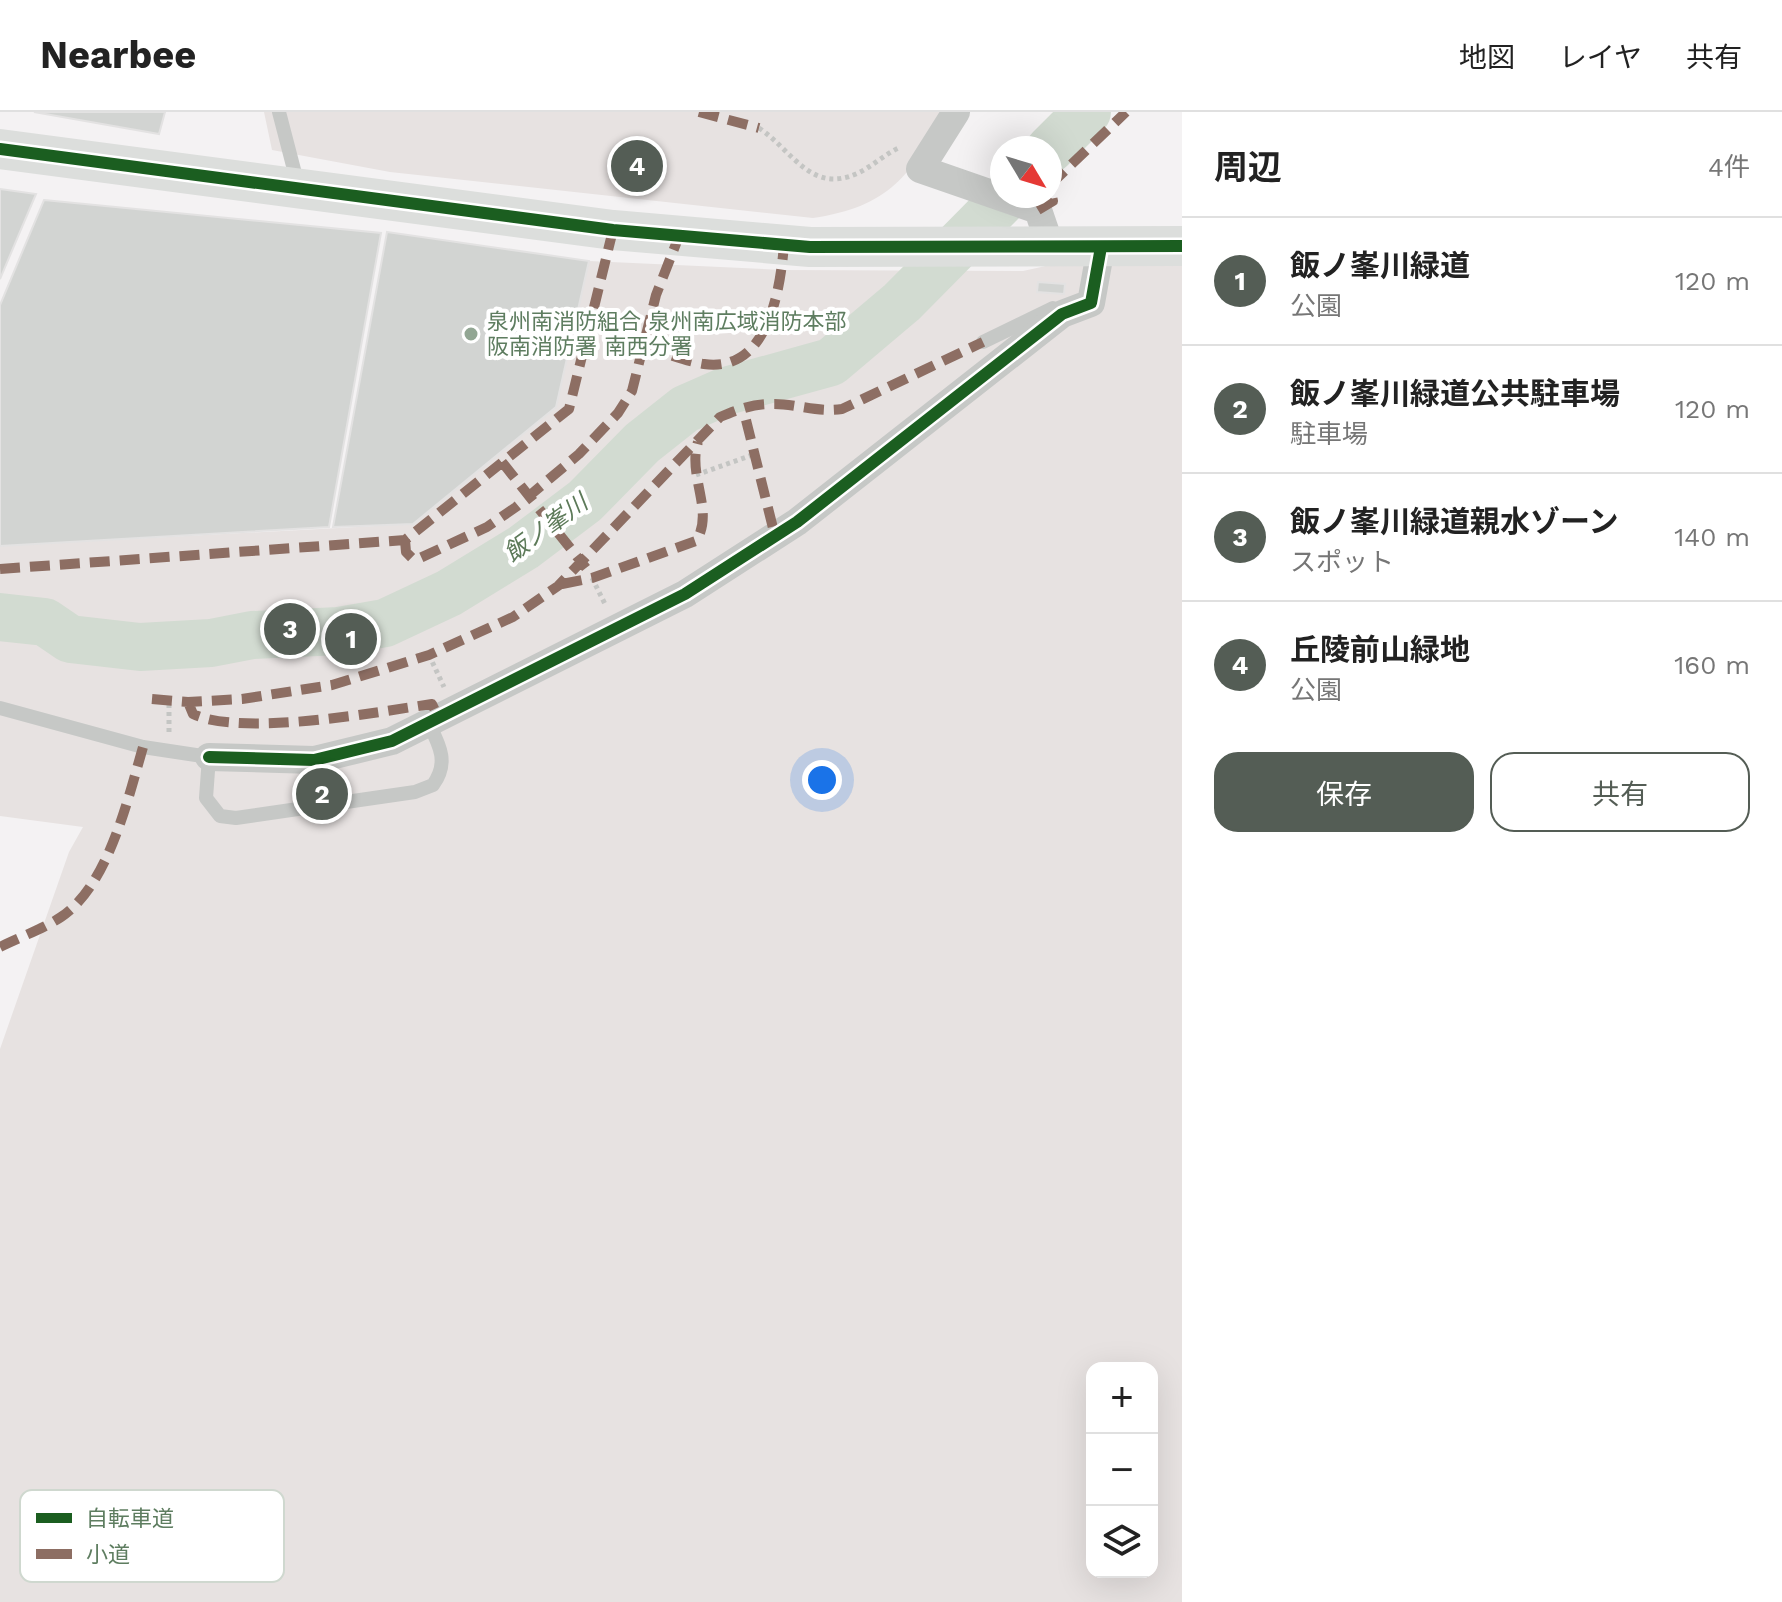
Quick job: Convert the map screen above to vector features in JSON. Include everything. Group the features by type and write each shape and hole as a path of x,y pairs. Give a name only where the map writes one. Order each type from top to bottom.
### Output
{"street":[{"path":"956,112 920,169 1038,210 1051,248"},
{"path":"0,149 613,230 810,247 1182,246"},
{"path":"209,757 314,760 392,741 685,594 797,522 1062,314 1091,303 1101,247"}],"lane":[{"path":"279,112 300,189"},
{"path":"983,342 1056,307 1062,314"},
{"path":"0,708 169,751 209,757 206,798 220,816 236,818 415,792 433,785 443,763 441,749 429,724"}],"path":[{"path":"759,128 815,178 838,180 859,173 900,147 929,154"},
{"path":"696,475 755,454"},
{"path":"169,701 169,751"}],"shaded area":[{"path":"264,112 946,112 921,154 895,184 861,206 813,218 390,172 272,150"},
{"path":"1182,236 1182,1602 0,1602 0,1049 69,852 83,827 0,816 0,546 413,524 556,407 589,261 783,270 1023,271"}],"building":[{"path":"34,112 165,112 159,134"},
{"path":"0,189 36,194 0,279"},
{"path":"44,200 381,233 329,527 0,546 0,305"},
{"name":"泉州南消防組合 泉州南広域消防本部 阪南消防署 南西分署","path":"387,232 589,261 556,407 413,524 333,527"},
{"path":"1038,282 1065,284 1064,294 1037,292"}],"waterway":[{"name":"飯ノ峯川","path":"1062,137 1087,112"},
{"name":"飯ノ峯川","path":"0,617 45,622 70,639 140,647 211,643 252,635 339,631 385,623 449,593 524,547 585,501 642,443 685,409 726,391 831,362 902,302 995,208"}],"marked path":[{"path":"699,112 759,128"},
{"path":"1062,173 1126,112"},
{"path":"0,569 405,540 569,409 613,230"},
{"path":"405,540 406,552 412,558 420,558 487,527 579,454 618,413 632,391 656,295 679,236"},
{"path":"644,346 704,364 726,363 743,356 756,342 774,305 784,245"},
{"path":"152,699 188,702 242,699 332,685 429,655 513,617 558,586 720,417 764,404 842,409 983,342"},
{"path":"746,420 775,536"},
{"path":"562,584 592,578 696,541 703,518 696,467 698,442"},
{"path":"502,462 586,568"},
{"path":"188,702 193,714 215,721 243,723 310,721 432,704 439,719"},
{"path":"0,947 61,917 92,885 114,840 143,747"}],"cycle path":[{"path":"0,149 613,230 810,247 1182,246"},
{"path":"209,757 314,760 392,741 685,594 797,522 1062,314 1091,303 1101,247"}],"place":[{"name":"丘陵前山緑地","path":"637,166"},
{"name":"泉州南消防組合 泉州南広域消防本部 阪南消防署 南西分署","path":"471,334"},
{"name":"飯ノ峯川緑道親水ゾーン","path":"290,629"},
{"name":"飯ノ峯川緑道","path":"351,639"},
{"name":"飯ノ峯川緑道公共駐車場","path":"322,794"}]}
